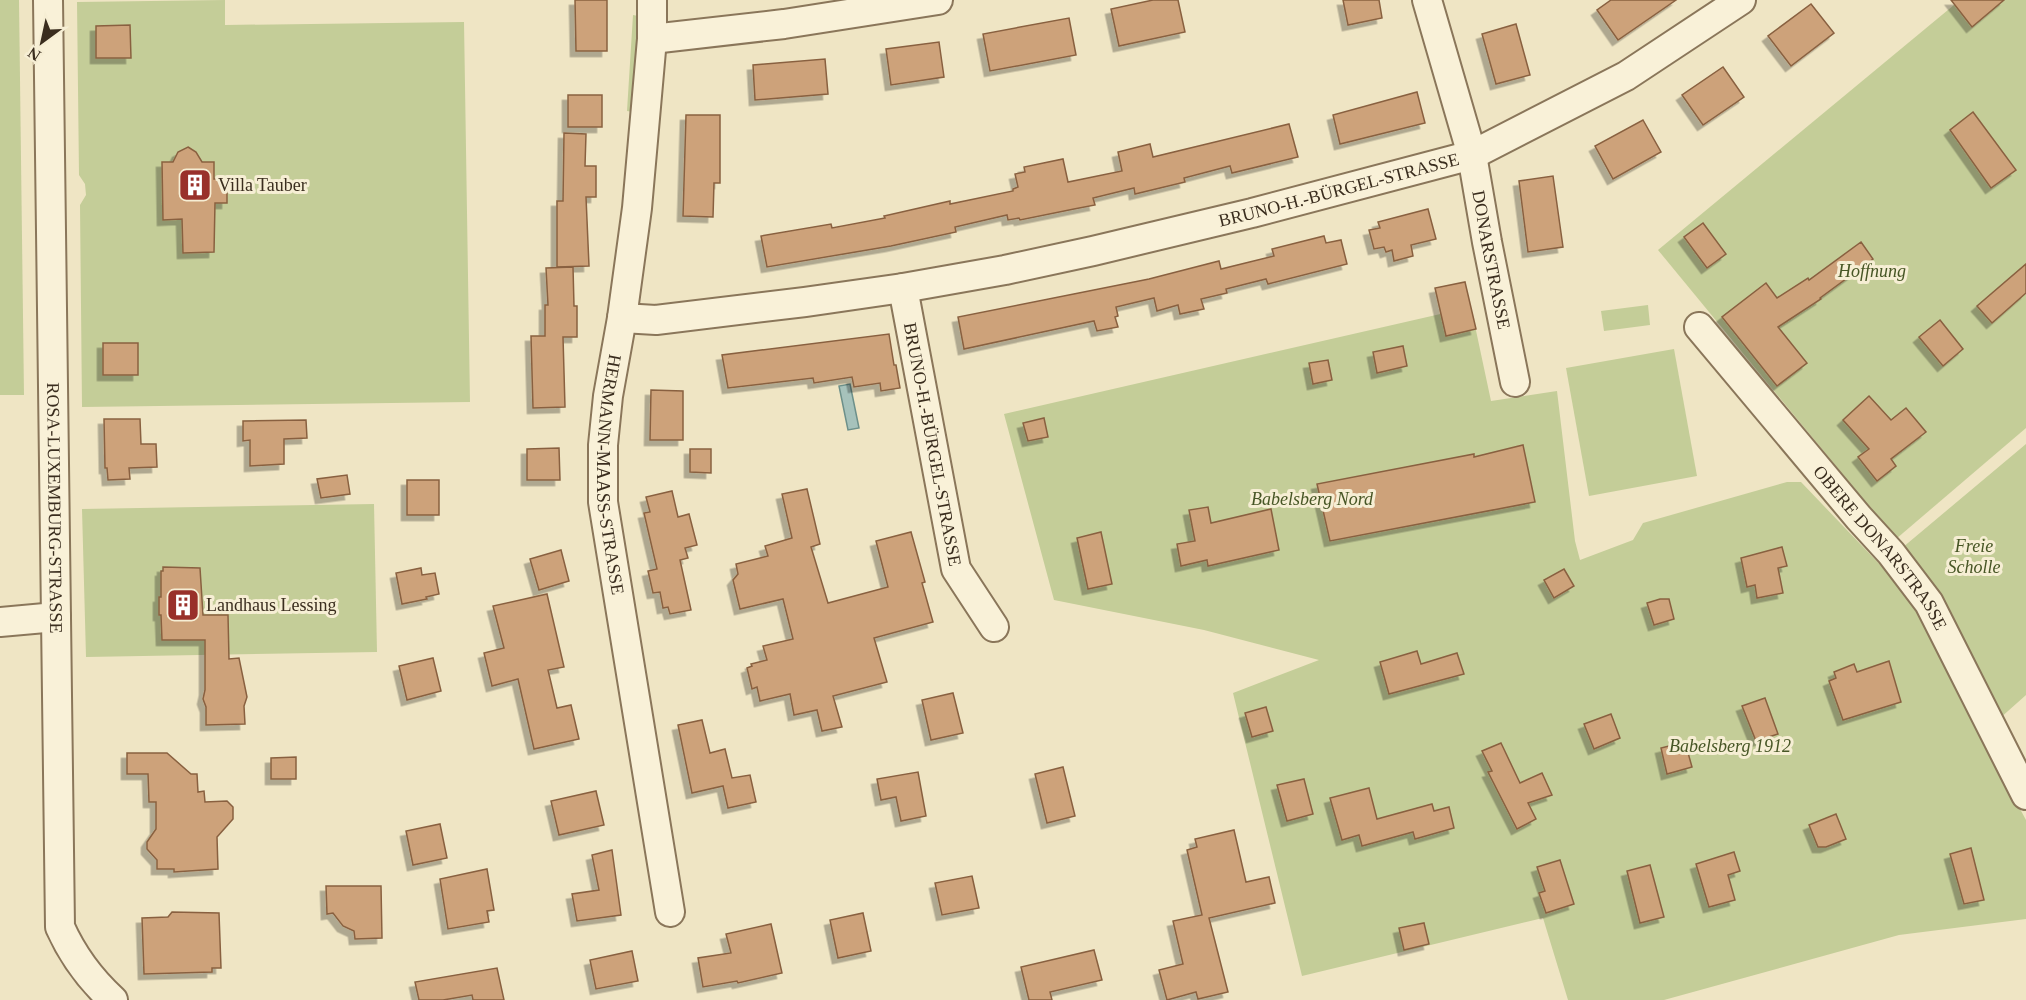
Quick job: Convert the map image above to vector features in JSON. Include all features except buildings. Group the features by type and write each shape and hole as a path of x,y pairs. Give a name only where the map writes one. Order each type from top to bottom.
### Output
{"street":[{"name":"ROSA-LUXEMBURG-STRASSE","path":"48,0 60,927 83,968 113,1000"},
{"name":"HERMANN-MAASS-STRASSE","path":"652,0 652,39 637,208 622,318 608,396 603,445 603,502 670,912"},
{"path":"652,39 784,24 938,0"},
{"name":"DONARSTRASSE","path":"1427,0 1472,155 1515,382"},
{"name":"BRUNO-H.-BÜRGEL-STRASSE","path":"622,318 656,320 903,288 1025,266 1252,213 1472,155 1626,76 1741,0"},
{"name":"BRUNO-H.-BÜRGEL-STRASSE","path":"903,288 956,569 994,627"},
{"name":"OBERE DONARSTRASSE","path":"1699,327 1891,553 1929,603 2026,795"},
{"path":"0,622 56,617"}],"green space":[{"path":"0,0 19,0 24,395 0,395"},
{"path":"225,0 225,25 464,22 470,402 82,407 80,205 86,195 85,184 79,175 77,2"},
{"name":"Hoffnung","path":"1960,0 2026,0 2026,428 1896,539 1658,250"},
{"path":"633,15 638,16 633,112 627,111"},
{"path":"1648,305 1650,325 1604,331 1601,311"},
{"name":"Babelsberg 1912","path":"1471,307 1491,401 1557,391 1575,541 1580,560 1633,540 1643,523 1787,482 1801,482 1909,595 2026,820 2026,919 1899,935 1664,1000 1568,1000 1543,918 1302,976 1233,693 1319,660 1204,630 1054,600 1004,414"},
{"path":"1674,349 1697,476 1589,496 1566,368"},
{"name":"Freie Scholle","path":"2026,444 2026,695 1999,719 1952,614 1902,548"},
{"path":"374,504 377,652 86,657 82,509"}],"water":[{"path":"850,384 859,428 848,430 839,386"}],"place":[{"name":"Villa Tauber","path":"195,185"},
{"name":"Landhaus Lessing","path":"183,605"}],"park label":[{"name":"Babelsberg Nord","path":"1312,499"}]}
